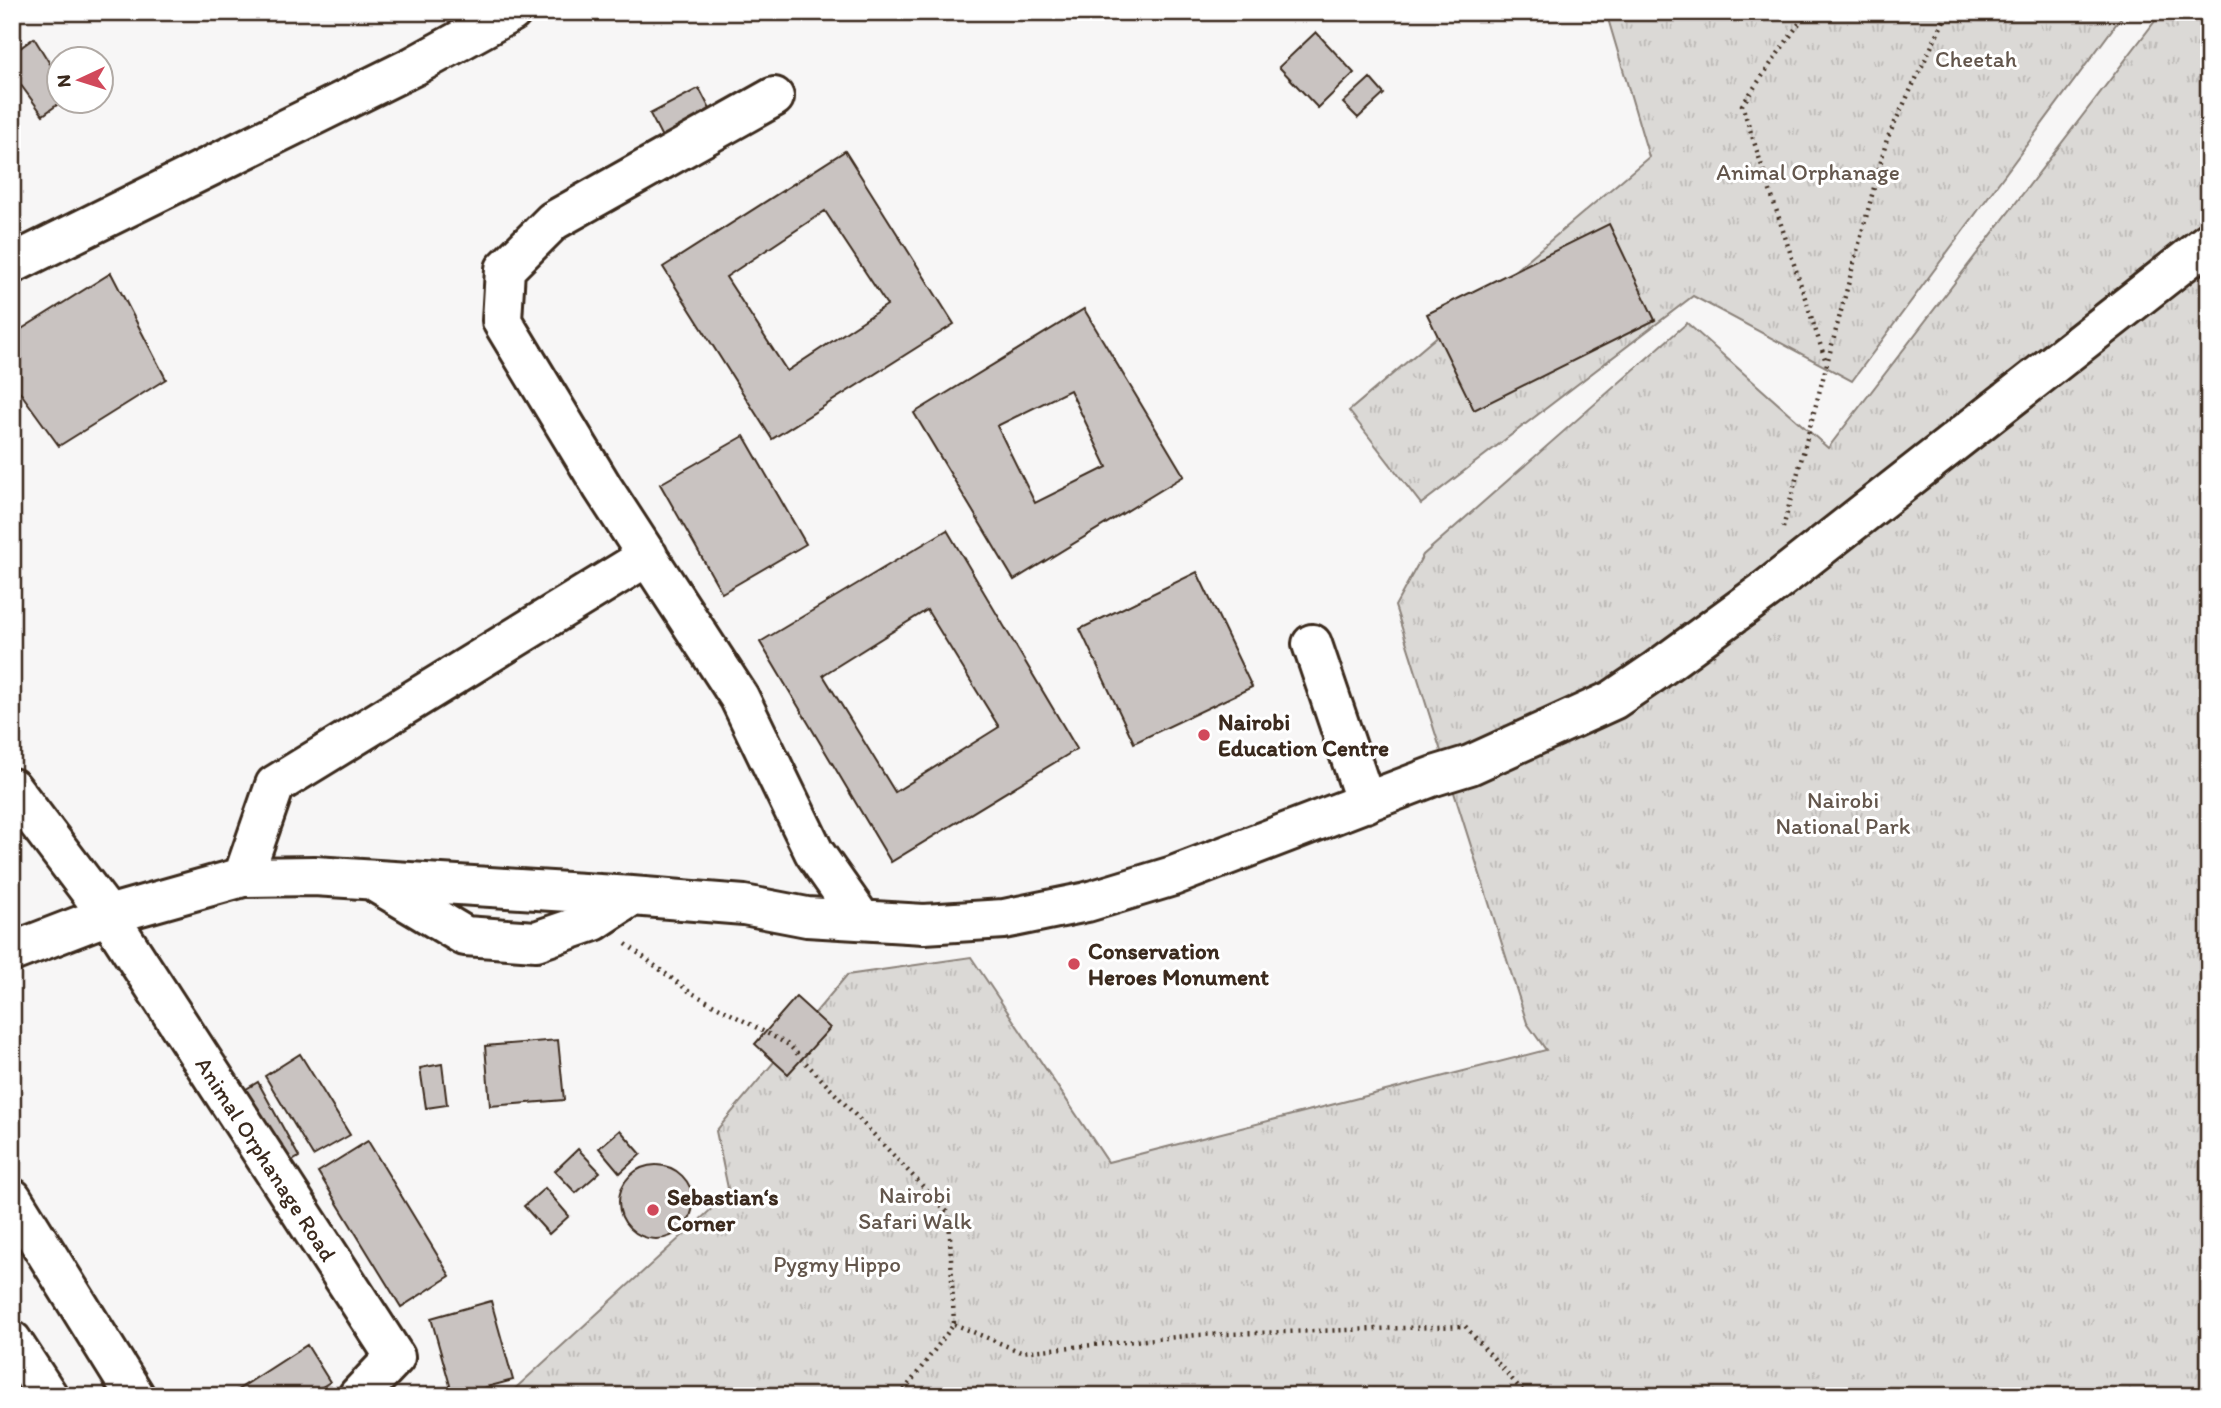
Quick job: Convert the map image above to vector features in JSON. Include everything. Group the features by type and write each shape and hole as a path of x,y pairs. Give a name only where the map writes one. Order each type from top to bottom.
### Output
{"street":[{"path":"12,264 414,66 512,12"},
{"path":"774,97 553,221 505,270 502,321 604,488 739,697 814,852 861,919"},
{"path":"12,952 107,915 243,877 314,876 632,896 744,905 807,916 924,924 1004,919 1087,902 1173,876 1434,776 1470,765 1613,700 1766,590 2209,243"},
{"path":"243,877 275,785 648,556"},
{"path":"1312,644 1366,803"},
{"path":"12,788 107,915"},
{"path":"373,881 465,936 536,942 594,921 632,896"},
{"name":"Animal Orphanage Road","path":"107,915 395,1357 358,1396"},
{"path":"12,1198 135,1396"},
{"path":"12,1341 48,1396"}],"path":[{"path":"1807,12 1742,104 1827,363"},
{"path":"1783,529 1887,139 1948,12"},
{"path":"594,921 690,992 789,1045 949,1214 954,1324 900,1396"},
{"path":"954,1324 1021,1352 1197,1335 1465,1326 1527,1396"}],"green space":[{"name":"Animal Orphanage","path":"1606,12 2125,12 1852,381 1693,296 1421,504 1349,411 1649,157"},
{"name":"Nairobi National Park","path":"2162,12 2209,12 2209,1396 507,1396 729,1193 716,1131 847,975 971,957 1108,1162 1546,1050 1527,1023 1395,606 1423,555 1687,323 1828,448"}],"building":[{"path":"1316,32 1354,73 1318,108 1279,67"},
{"path":"34,38 46,57 46,113 43,115 12,73 12,54"},
{"path":"1370,78 1384,94 1358,118 1343,103"},
{"path":"699,88 714,117 665,143 650,114"},
{"path":"845,151 954,324 772,439 663,267"},
{"path":"825,211 887,305 787,371 726,277"},
{"path":"1609,224 1655,320 1474,410 1427,314"},
{"path":"111,273 166,379 59,446 12,381 12,335"},
{"path":"1084,309 1184,476 1014,580 914,413","holes":["1070,390 1107,467 1035,503 997,426"]},
{"path":"744,436 806,544 722,593 660,484"},
{"path":"947,530 1077,749 891,862 760,642","holes":["927,610 999,727 895,792 823,675"]},
{"path":"1197,572 1252,687 1134,743 1080,629"},
{"path":"796,997 830,1028 788,1074 755,1044"},
{"path":"558,1040 564,1100 490,1106 485,1046"},
{"path":"300,1054 350,1135 313,1156 265,1076"},
{"path":"442,1064 447,1105 426,1108 420,1068"},
{"path":"258,1082 299,1157 277,1170 236,1095"},
{"path":"620,1130 641,1154 620,1173 599,1148"},
{"path":"368,1141 450,1276 401,1307 318,1172"},
{"path":"578,1149 600,1172 576,1193 555,1171"},
{"path":"656,1165 670,1168 682,1176 690,1188 693,1202 690,1216 682,1228 670,1236 656,1239 642,1236 630,1228 622,1216 619,1202 622,1188 630,1176 642,1168"},
{"path":"545,1188 569,1216 549,1234 524,1206"},
{"path":"491,1301 513,1380 453,1396 431,1318"},
{"path":"307,1345 330,1382 308,1396 228,1396"}],"place":[{"name":"Nairobi Education Centre","path":"1204,735"},
{"name":"Conservation Heroes Monument","path":"1074,964"},
{"name":"Sebastian‘s Corner","path":"653,1210"}],"park label":[{"name":"Cheetah","path":"1976,59"},
{"name":"Nairobi Safari Walk","path":"915,1208"},
{"name":"Pygmy Hippo","path":"837,1264"}]}
